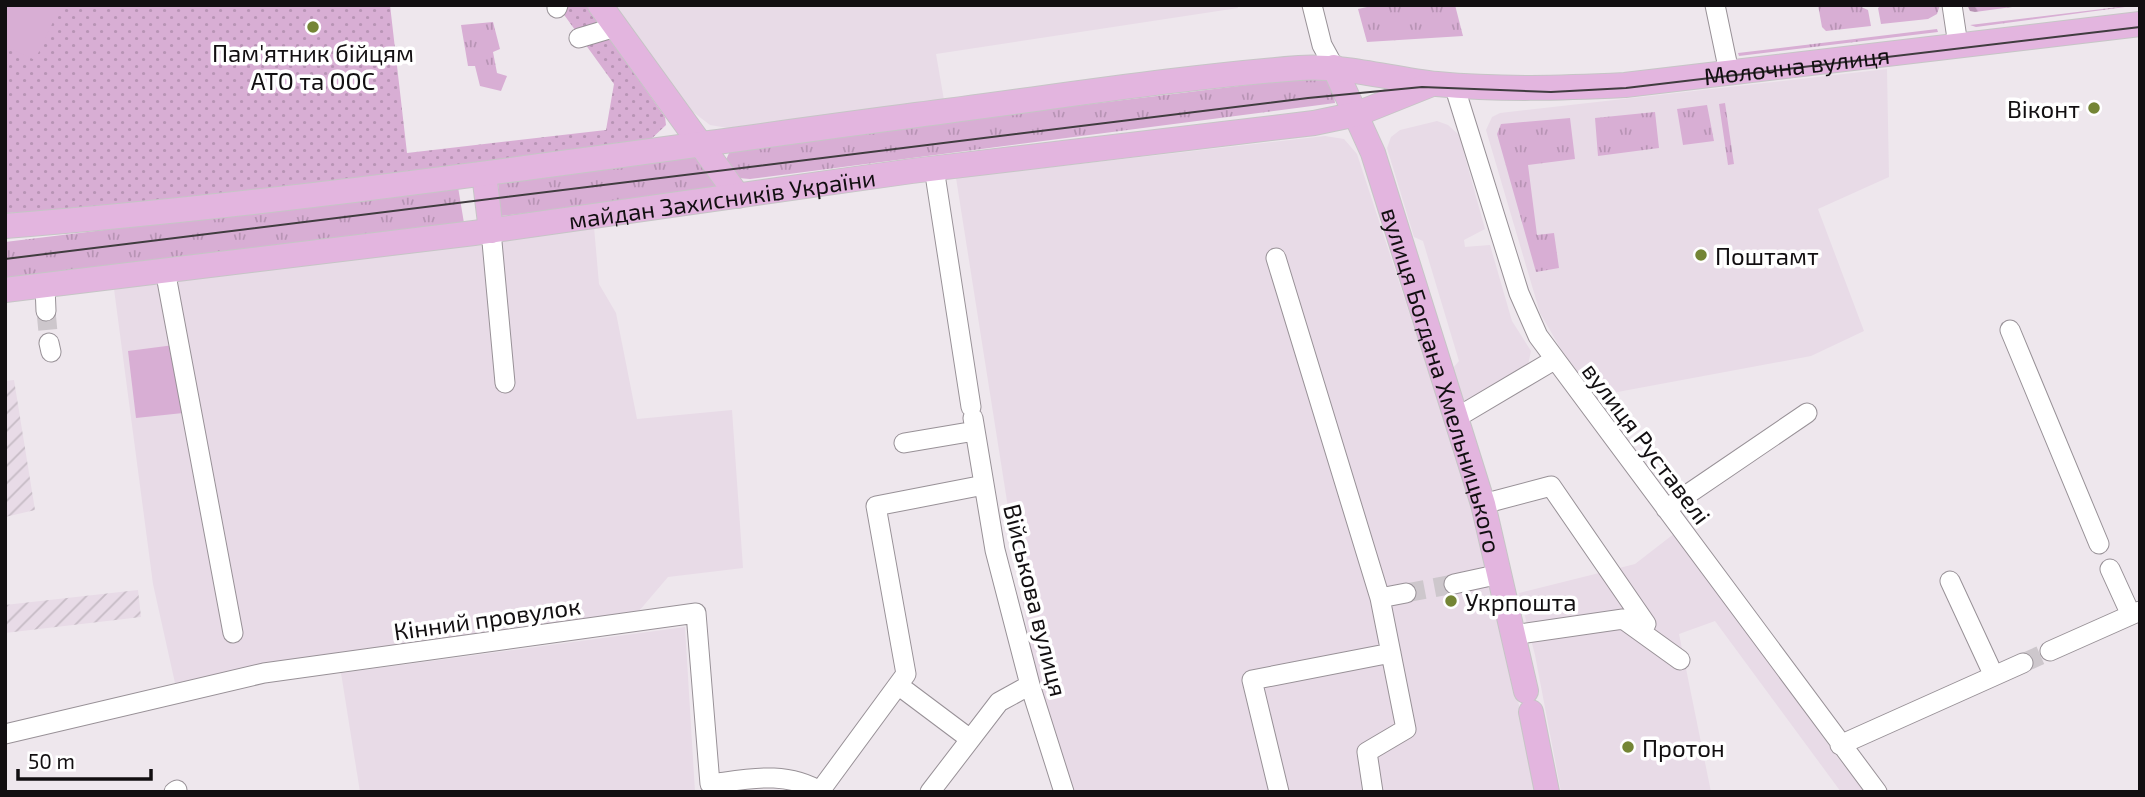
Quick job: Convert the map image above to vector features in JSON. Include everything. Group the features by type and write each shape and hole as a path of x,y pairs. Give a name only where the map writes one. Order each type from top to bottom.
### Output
{"main road":[{"path":"600,5 738,196"},
{"name":"Молочна вулиця","path":"1444,84 1551,89 1600,87 2140,24"},
{"path":"5,226 142,215 484,174 1097,91 1334,67 1444,84"},
{"name":"вулиця Богдана Хмельницького","path":"1334,67 1373,153 1483,504 1547,792"},
{"name":"майдан Захисників України","path":"5,290 491,231 934,168 1314,123 1357,114 1444,84"},
{"path":"484,174 491,231"}],"street":[{"path":"1312,5 1322,45 1334,67"},
{"path":"1715,5 1729,72"},
{"path":"1952,5 1958,45"},
{"path":"579,38 616,27"},
{"name":"вулиця Руставелі","path":"1444,84 1526,315 1554,360 1877,792"},
{"name":"Військова вулиця","path":"934,168 995,550 1030,685 1064,792"},
{"path":"491,231 505,383"},
{"path":"1276,258 1380,598 1406,729 1367,752 1373,792"},
{"path":"165,270 233,633"},
{"path":"45,286 46,311"},
{"path":"2010,330 2099,544"},
{"path":"1456,418 1554,360"},
{"path":"1666,509 1807,413"},
{"path":"904,443 973,419"},
{"path":"820,791 906,674 876,506 984,485"},
{"path":"1483,504 1551,486 1646,624"},
{"path":"2050,651 2135,613 2110,569"},
{"path":"1454,584 1500,574"},
{"path":"1950,581 1994,676"},
{"path":"1380,598 1406,593"},
{"name":"Кінний провулок","path":"5,734 264,673 696,613 710,784 757,778 820,791"},
{"path":"1513,635 1623,619 1680,660"},
{"path":"1279,792 1252,680 1391,653"},
{"path":"1840,745 2023,663"},
{"path":"898,685 970,739"},
{"path":"930,792 999,702 1030,685"}],"shaded area":[{"path":"614,5 1237,5 1238,8 936,54 944,100 728,128 710,125 684,105"},
{"path":"1887,69 1889,177 1818,209 1864,331 1811,356 1596,396 1562,351 1540,313 1486,130 1492,117 1500,113"},
{"path":"1437,121 1448,125 1459,135 1485,229 1464,240 1465,247 1490,245 1512,321 1531,351 1528,365 1467,402 1462,399 1453,368 1459,361 1423,241 1414,237 1387,148 1391,137 1400,130"},
{"path":"1325,136 1344,139 1357,154 1471,501 1504,625 1535,792 1072,792 1033,666 956,178"},
{"path":"594,227 599,284 616,313 637,419 732,410 743,568 668,577 633,618 175,683 153,584 114,289"},
{"path":"14,380 35,510 5,517 5,381"},
{"path":"1675,533 1865,792 1841,792 1715,621 1679,634 1711,792 1561,792 1535,655 1519,593 1635,564"},
{"path":"138,590 141,617 5,633 5,605"},
{"path":"685,627 695,792 360,792 341,673"}],"green space":[{"path":"5,5 390,5 407,153 606,130 614,84 557,5 586,5 665,117 666,125 648,142 125,210 5,213"},
{"path":"7,5 61,5 35,60 5,46"},
{"path":"1376,5 1455,5 1463,36 1367,42 1358,9"},
{"path":"1818,5 1857,5 1868,10 1871,26 1826,31 1822,27"},
{"path":"1882,5 1940,5 1937,14 1928,19 1881,24 1878,8"},
{"path":"1967,5 2027,5 1975,12 1970,11"},
{"path":"2135,5 2140,5 1976,27 1970,25"},
{"path":"493,22 500,49 493,52 497,73 507,76 501,91 480,86 475,66 468,66 461,25"},
{"path":"1937,29 1938,32 1739,56 1738,53"},
{"path":"1296,79 1332,81 1335,103 750,179 738,178 726,160 729,153 743,146"},
{"path":"1725,103 1734,164 1728,165 1719,104"},
{"path":"1707,105 1714,141 1683,145 1677,109"},
{"path":"1655,112 1659,148 1598,156 1595,118"},
{"path":"1570,118 1575,159 1528,165 1537,235 1554,233 1559,268 1536,272 1497,134 1501,124"},
{"path":"697,157 717,185 714,190 501,216 498,183"},
{"path":"458,187 464,223 5,279 5,242"},
{"path":"174,345 183,413 136,418 128,351"}],"tunnel":[{"path":"46,311 49,343"},
{"path":"1406,593 1454,584"},
{"path":"2023,663 2050,651"}],"tram line":[{"path":"5,259 1308,98 1422,87 1551,92 1626,88 2140,27"}],"place":[{"name":"Пам'ятник бійцям АТО та ООС","path":"313,27"},
{"name":"Віконт","path":"2094,108"},
{"name":"Поштамт","path":"1701,255"},
{"name":"Укрпошта","path":"1451,601"},
{"name":"Протон","path":"1628,747"}]}
